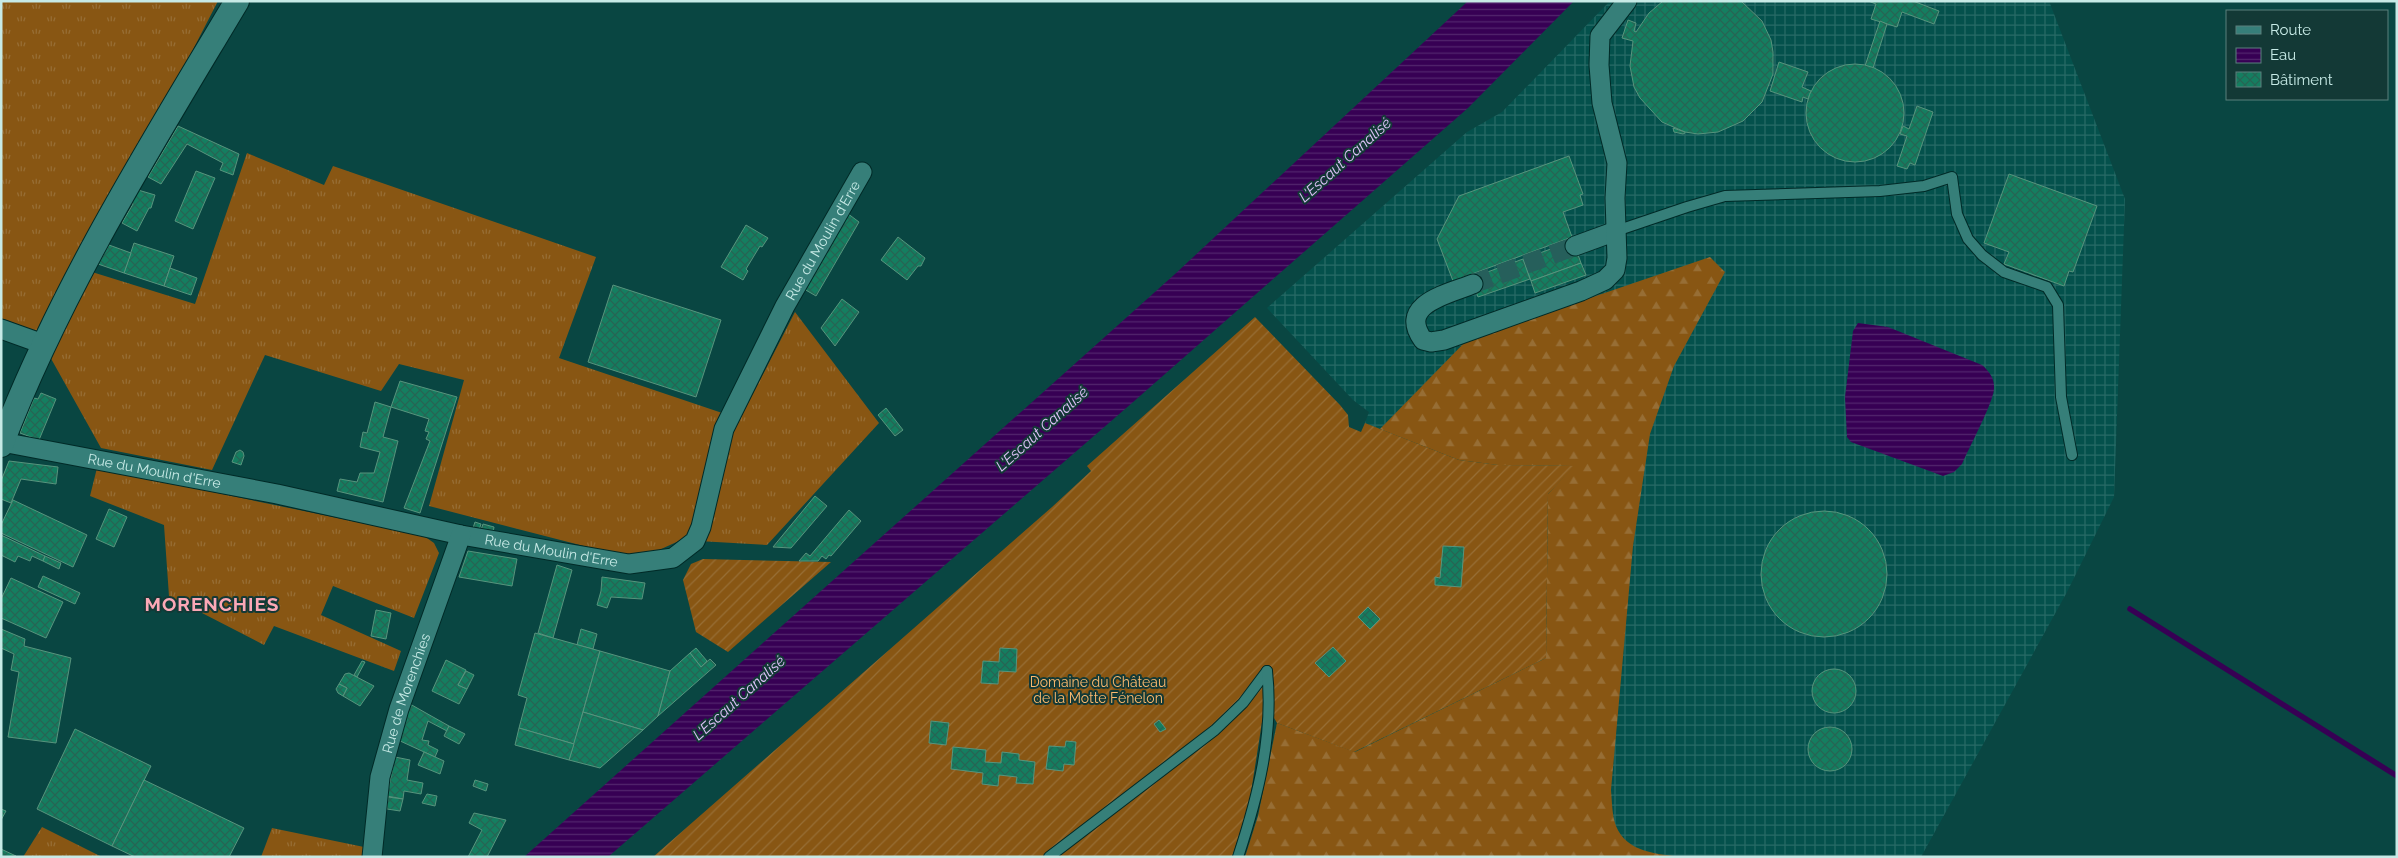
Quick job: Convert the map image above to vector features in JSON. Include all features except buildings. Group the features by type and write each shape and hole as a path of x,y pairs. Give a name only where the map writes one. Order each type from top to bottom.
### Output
{"street":[{"path":"3,439 43,344 128,183 237,1"},
{"path":"1473,284 1420,308 1415,316 1414,325 1423,340 1431,342 1444,340 1582,291 1605,280 1615,270 1617,258 1617,163 1602,103 1599,65 1600,36 1626,1"},
{"name":"Rue du Moulin d'Erre","path":"3,439 277,494 461,535 629,564 673,558 695,542 701,527 724,429 785,306 862,172"},
{"path":"1575,246 1616,231"},
{"path":"1,329 43,344"},
{"name":"Rue de Morenchies","path":"372,857 380,777 399,709 461,535"}],"lane":[{"path":"1616,231 1726,196 1880,191 1924,186 1952,177 1957,214 1968,240 2004,272 2047,288 2058,305 2061,397 2072,455"},
{"path":"1049,857 1215,730 1243,703 1267,671 1269,700 1268,733 1262,774 1238,857"}],"shaded area":[{"path":"1610,1 2049,1 2125,199 2114,497 2067,592 1921,857 1245,857 1258,816 1277,723 1355,752 1459,460 1365,423 1369,412 1353,400 1267,308 1467,132 1502,112"}],"green space":[{"path":"1,1 218,1 167,100 115,183 38,332 1,318"},
{"path":"247,153 324,185 333,166 596,257 559,358 740,419 795,312 879,423 767,545 681,540 648,555 611,553 429,506 464,380 399,364 381,391 265,355 212,470 101,448 49,355 92,272 195,304"},
{"path":"1710,257 1725,272 1674,366 1650,434 1633,546 1611,790 1616,826 1628,842 1644,851 1683,857 1245,857 1258,816 1277,723 1355,752 1546,658 1548,494 1574,466 1498,465 1459,460 1380,429 1467,340"},
{"name":"Domaine du Château de la Motte Fénelon","path":"1255,317 1340,405 1348,415 1349,427 1361,432 1365,423 1459,460 1498,465 1575,466 1548,494 1546,658 1354,752 1277,723 1265,703 1249,805 1232,857 653,857 1052,507 1091,471 1087,466"},
{"path":"97,468 424,536 434,543 439,553 414,618 333,586 321,615 401,651 394,671 274,626 264,645 169,596 164,525 90,496"},
{"path":"703,559 831,562 728,652 696,632 683,580 691,564"},
{"path":"42,827 102,857 23,857"},
{"path":"272,828 364,847 364,857 261,857"}],"water":[{"name":"L'Escaut Canalisé","path":"1468,1 1574,1 1468,108 1132,403 608,857 524,857 1175,274"},
{"path":"1858,323 1888,327 1982,365 1989,373 1994,385 1993,396 1962,464 1954,472 1943,476 1851,442 1847,437 1845,397 1853,331"}],"waterway":[{"path":"2130,609 2397,776"}],"tunnel":[{"path":"1473,284 1575,246"}],"district":[{"name":"MORENCHIES","path":"212,604"}]}
